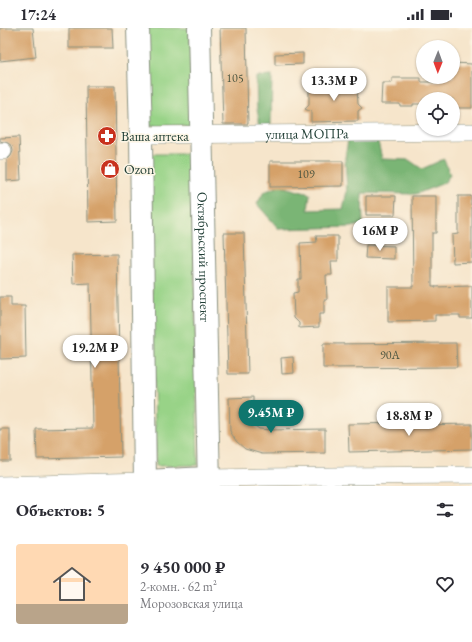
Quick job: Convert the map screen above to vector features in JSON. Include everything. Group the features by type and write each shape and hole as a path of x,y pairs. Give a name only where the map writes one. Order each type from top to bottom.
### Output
{"main road":[{"path":"138,28 141,135 145,483 208,482"},
{"name":"Октябрьский проспект","path":"199,28 208,482"}],"street":[{"name":"улица МОПРа","path":"141,135 472,132"},
{"path":"208,482 330,476 472,475"},
{"path":"0,485 145,483"}],"green space":[{"path":"146,28 190,28 192,125 148,126"},
{"path":"272,76 271,124 260,125 257,109 256,77"},
{"path":"348,140 378,142 382,159 409,160 422,169 444,159 450,175 444,183 416,194 362,193 363,224 352,227 279,229 257,204 264,192 280,186 310,194 308,210 343,209 347,191 345,158"},
{"path":"149,154 192,154 198,465 156,466"}],"building":[{"path":"0,28 33,28 36,57 0,61"},
{"path":"69,28 112,28 113,48 69,48"},
{"path":"220,28 246,28 248,124 223,124"},
{"path":"303,53 303,64 275,65 275,54"},
{"path":"460,63 472,64 472,108 460,108 460,92 416,92 416,104 413,104 413,106 381,104 382,83 392,83 392,78 416,78 416,84 460,84"},
{"path":"351,81 351,89 357,89 358,104 362,108 358,111 358,121 311,122 311,112 305,109 309,105 309,89 316,89 316,82"},
{"path":"86,86 115,86 117,221 88,222"},
{"path":"19,137 21,180 7,181 7,160 13,151 12,146 8,143 0,141 0,138"},
{"path":"270,161 343,161 343,186 270,187"},
{"path":"366,196 396,196 395,215 366,215"},
{"path":"412,196 436,196 436,233 432,233 432,286 472,286 472,318 460,318 460,315 435,315 435,321 388,322 388,287 413,287"},
{"path":"458,196 471,196 472,262 453,263 452,235 458,234"},
{"path":"224,233 244,233 248,374 228,374"},
{"path":"316,236 338,236 338,261 331,261 332,275 326,275 327,300 324,300 324,314 319,314 319,327 299,328 299,323 294,318 293,293 298,292 298,279 301,279 300,243 317,242"},
{"path":"366,245 394,246 394,259 365,258"},
{"path":"117,254 121,457 37,459 36,429 93,428 90,283 73,284 72,255"},
{"path":"0,297 11,297 11,306 25,306 26,358 0,359"},
{"path":"456,343 457,367 323,368 323,344"},
{"path":"293,357 294,373 282,374 281,358"},
{"path":"253,397 253,422 255,426 259,429 270,430 325,429 325,453 262,454 245,449 236,441 230,431 229,398"},
{"path":"417,423 417,425 472,424 472,449 349,452 348,424"},
{"path":"0,429 10,429 10,461 0,461"}],"place":[{"name":"Ваша аптека","path":"107,136"},
{"name":"Ozon","path":"110,169"}]}
